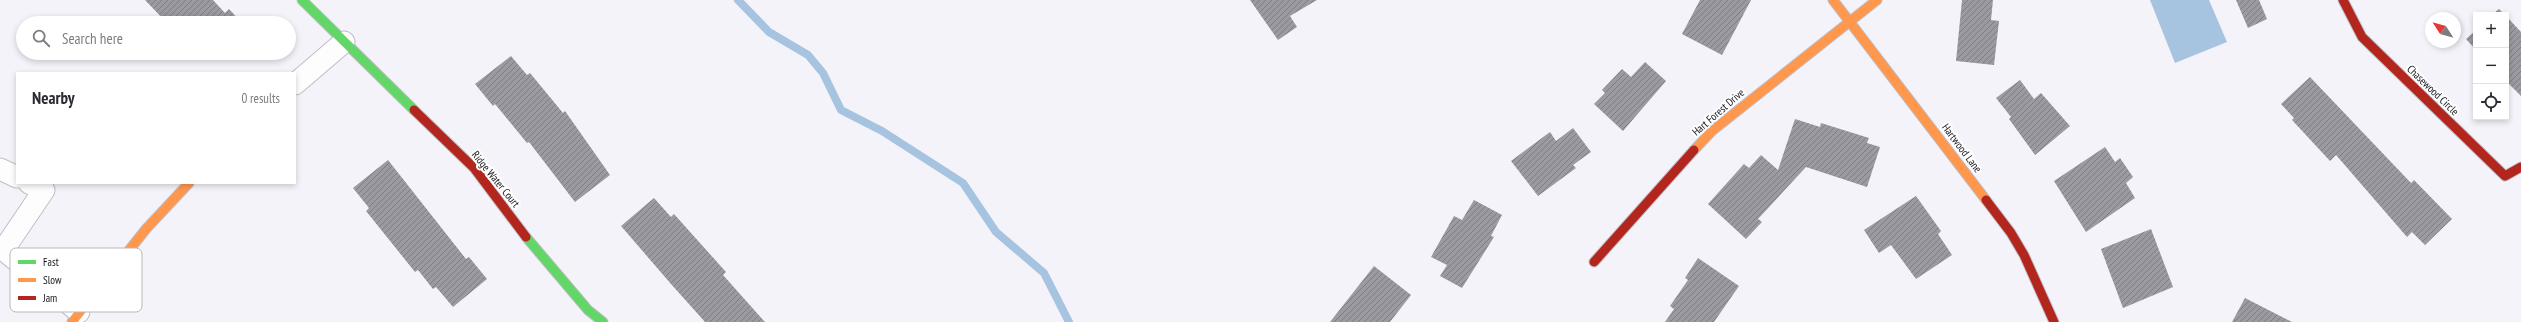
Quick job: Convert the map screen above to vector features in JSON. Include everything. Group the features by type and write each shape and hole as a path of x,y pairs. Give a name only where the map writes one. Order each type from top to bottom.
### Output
{"street":[{"name":"Ridge Water Court","path":"302,0 474,168 542,258 588,310 603,322"},
{"name":"Hartwood Lane","path":"1833,0 2011,233 2024,255 2054,322"},
{"name":"Hart Forest Drive","path":"1594,262 1712,131 1877,0"},
{"name":"Chasewood Circle","path":"2343,0 2362,37 2505,176 2521,167"},
{"path":"296,83 344,42"},
{"path":"0,169 16,177"},
{"path":"10,255 2,248 44,190 31,184"},
{"path":"131,248 146,229 188,184"}],"water":[{"path":"2150,0 2209,0 2227,42 2175,63"}],"building":[{"path":"145,0 213,0 225,13 229,9 236,16 160,16"},
{"path":"1250,0 1317,0 1290,16 1297,27 1278,40"},
{"path":"1700,0 1751,0 1722,55 1682,34"},
{"path":"1962,0 1993,0 1991,20 1999,21 1994,65 1956,61"},
{"path":"2236,0 2259,0 2267,19 2248,28"},
{"path":"2509,19 2521,32 2521,96 2509,84"},
{"path":"2473,33 2473,47 2466,39"},
{"path":"511,56 527,75 530,73 563,113 565,111 610,175 575,202 529,142 527,143 495,104 493,106 475,84"},
{"path":"1645,62 1666,81 1623,131 1594,104 1605,93 1602,90 1622,69 1631,77"},
{"path":"2310,77 2411,183 2414,180 2452,219 2425,245 2412,232 2407,237 2336,155 2330,161 2292,120 2294,118 2281,104"},
{"path":"2020,80 2034,99 2041,93 2070,126 2035,155 2009,119 2011,117 1996,98"},
{"path":"1795,119 1820,127 1821,123 1869,138 1867,143 1880,147 1867,187 1806,167 1758,219 1762,222 1746,239 1708,204 1744,164 1749,168 1761,155 1778,170"},
{"path":"1573,128 1591,152 1573,165 1576,168 1538,196 1511,161 1550,132 1556,141"},
{"path":"2105,147 2115,162 2120,158 2133,177 2126,183 2135,198 2086,232 2054,181"},
{"path":"388,160 466,259 469,257 487,279 453,307 436,287 433,289 418,270 415,272 366,211 369,208 353,188"},
{"path":"1916,196 1941,231 1938,234 1952,255 1916,279 1891,245 1879,253 1864,230"},
{"path":"654,198 671,217 674,214 726,272 723,275 765,322 705,322 621,226"},
{"path":"1474,200 1502,215 1491,236 1494,237 1462,288 1440,276 1447,265 1431,257 1454,216 1462,220"},
{"path":"2151,229 2173,287 2123,308 2101,249"},
{"path":"1698,258 1739,286 1714,322 1665,322 1674,309 1670,306 1688,280 1685,278"},
{"path":"1374,266 1411,295 1390,322 1330,322"},
{"path":"2245,298 2292,322 2232,322"}],"waterway":[{"path":"738,0 769,32 808,55 823,73 841,110 882,131 963,183 996,232 1044,273 1069,322"}],"traffic: fast":[{"path":"302,0 414,110"},
{"path":"526,237 588,310 603,322"}],"traffic: slow":[{"path":"1833,0 1986,200"},
{"path":"1694,150 1712,131 1877,0"},
{"path":"131,248 146,229 188,184"},
{"path":"72,322 80,312"}],"traffic: jam":[{"path":"2343,0 2362,37 2505,176 2521,167"},
{"path":"414,110 474,168 526,237"},
{"path":"1594,262 1694,150"},
{"path":"1986,200 2011,233 2024,255 2054,322"}]}
